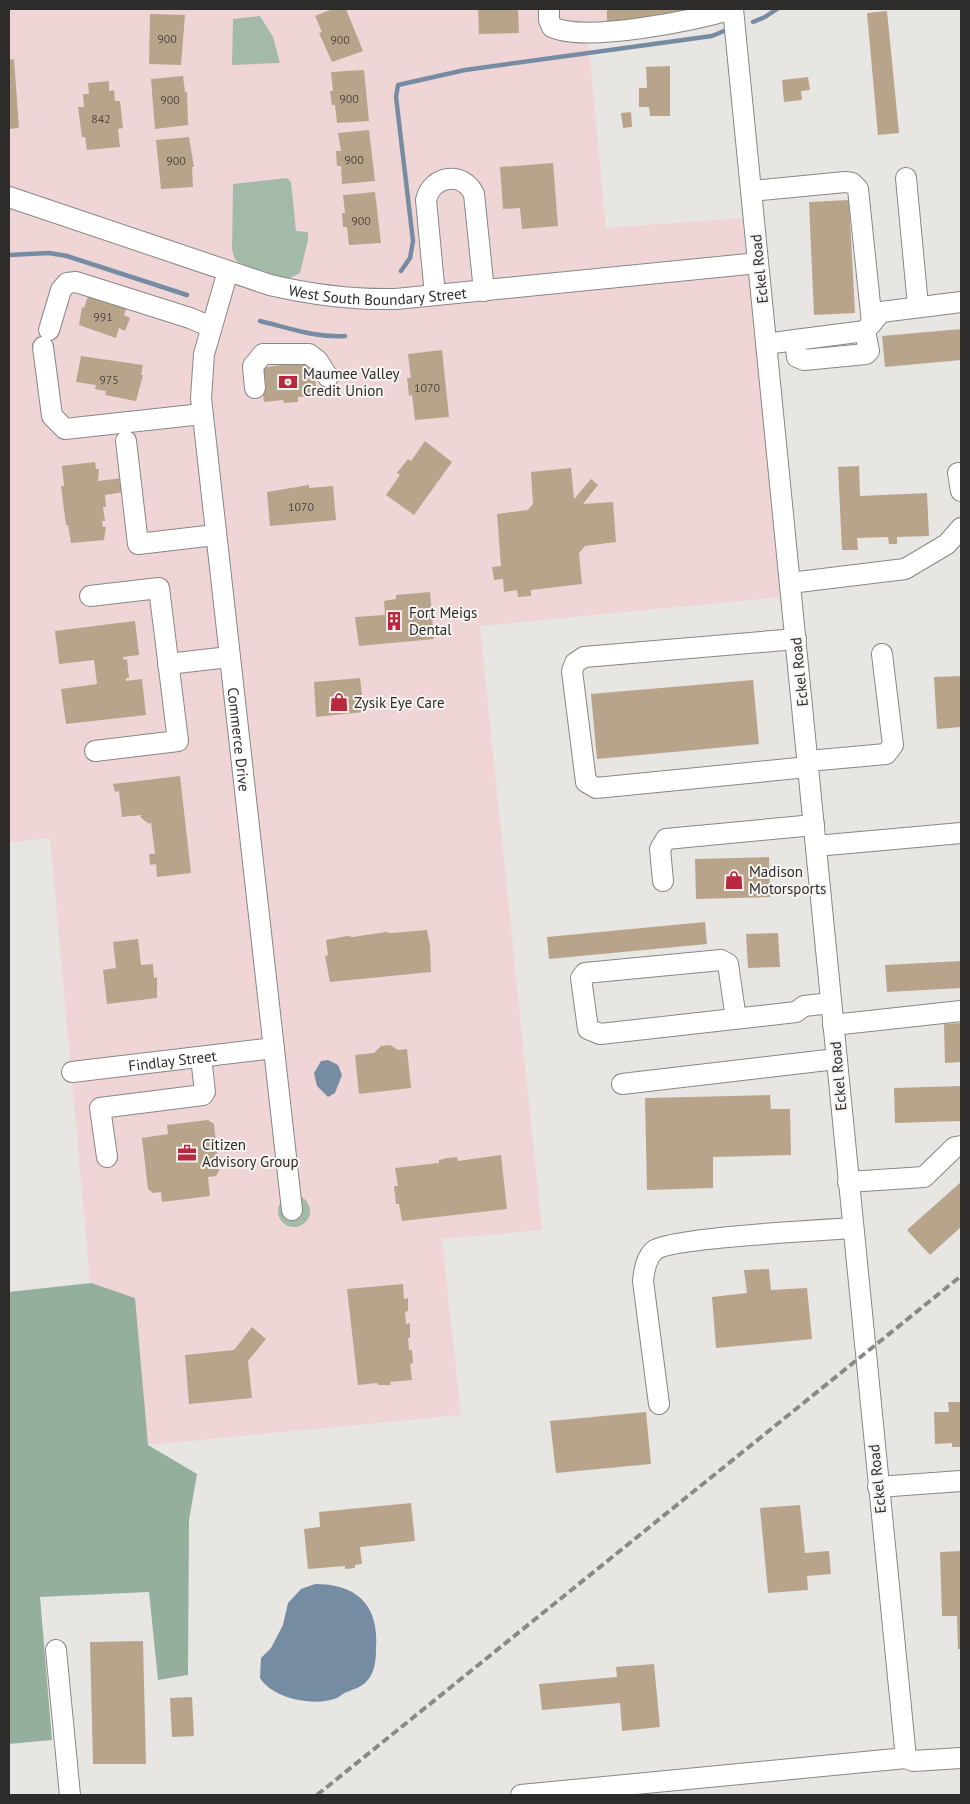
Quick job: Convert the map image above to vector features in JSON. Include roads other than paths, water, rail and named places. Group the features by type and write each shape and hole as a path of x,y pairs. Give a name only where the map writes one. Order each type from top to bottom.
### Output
{"street":[{"path":"549,9 549,20 552,28 574,34 694,20 733,9"},
{"name":"Eckel Road","path":"733,9 852,1228 906,1758"},
{"path":"906,178 918,306"},
{"path":"435,295 426,200 428,190 434,184 445,180 459,179 470,184 474,194 484,291"},
{"path":"751,191 845,182 852,183 858,189 869,350 866,354 800,360 797,357 794,340 766,344"},
{"name":"West South Boundary Street","path":"9,198 228,271 310,295 344,299 396,299 758,263"},
{"name":"Commerce Drive","path":"228,271 211,327 201,376 202,414 292,1210"},
{"path":"202,414 65,429 57,424 52,416 46,338 62,290 67,283 76,282 190,318 211,327"},
{"path":"868,328 879,314 885,310 961,302"},
{"path":"255,388 253,366 263,354 309,354 318,362 328,377"},
{"path":"126,441 138,544 215,535"},
{"path":"790,583 905,569 947,544 961,528"},
{"path":"90,596 159,588 178,741 95,751"},
{"path":"796,639 584,657 575,663 572,671 586,782 596,788 886,754 893,745 882,654"},
{"path":"168,664 228,657"},
{"path":"663,882 660,848 666,839 814,825"},
{"path":"816,846 961,833"},
{"path":"736,1018 728,964 721,960 585,973 581,978 588,1029 600,1034 796,1012 804,1006 831,1003"},
{"path":"833,1025 961,1011"},
{"name":"Findlay Street","path":"72,1072 274,1048"},
{"path":"107,1157 100,1108 203,1095 205,1092 201,1057"},
{"path":"622,1084 836,1060"},
{"path":"848,1182 924,1178 955,1147 961,1146"},
{"path":"659,1404 643,1281 645,1267 655,1250 665,1245 723,1238 852,1228"},
{"path":"878,1488 961,1481"},
{"path":"56,1650 70,1795"},
{"path":"521,1795 676,1788 906,1758 913,1761 961,1758"}],"water":[{"path":"328,1060 338,1065 342,1075 335,1093 328,1097 317,1086 314,1073 321,1061"},
{"path":"315,1584 343,1588 354,1593 369,1609 374,1620 376,1633 374,1666 372,1674 367,1681 337,1698 318,1702 284,1696 266,1685 260,1678 261,1658 271,1648 283,1625 288,1603 301,1589"}],"waterway":[{"path":"753,22 777,9"},
{"path":"401,271 410,258 413,241 396,97 398,85 465,70 712,36 724,31"},
{"path":"9,255 49,253 67,256 187,295"},
{"path":"260,321 313,334 345,336"}],"railway":[{"path":"317,1795 961,1276"}],"place":[{"name":"Maumee Valley Credit Union","path":"288,382"},
{"name":"Fort Meigs Dental","path":"394,621"},
{"name":"Zysik Eye Care","path":"339,702"},
{"name":"Madison Motorsports","path":"734,880"},
{"name":"Citizen Advisory Group","path":"187,1153"}]}
